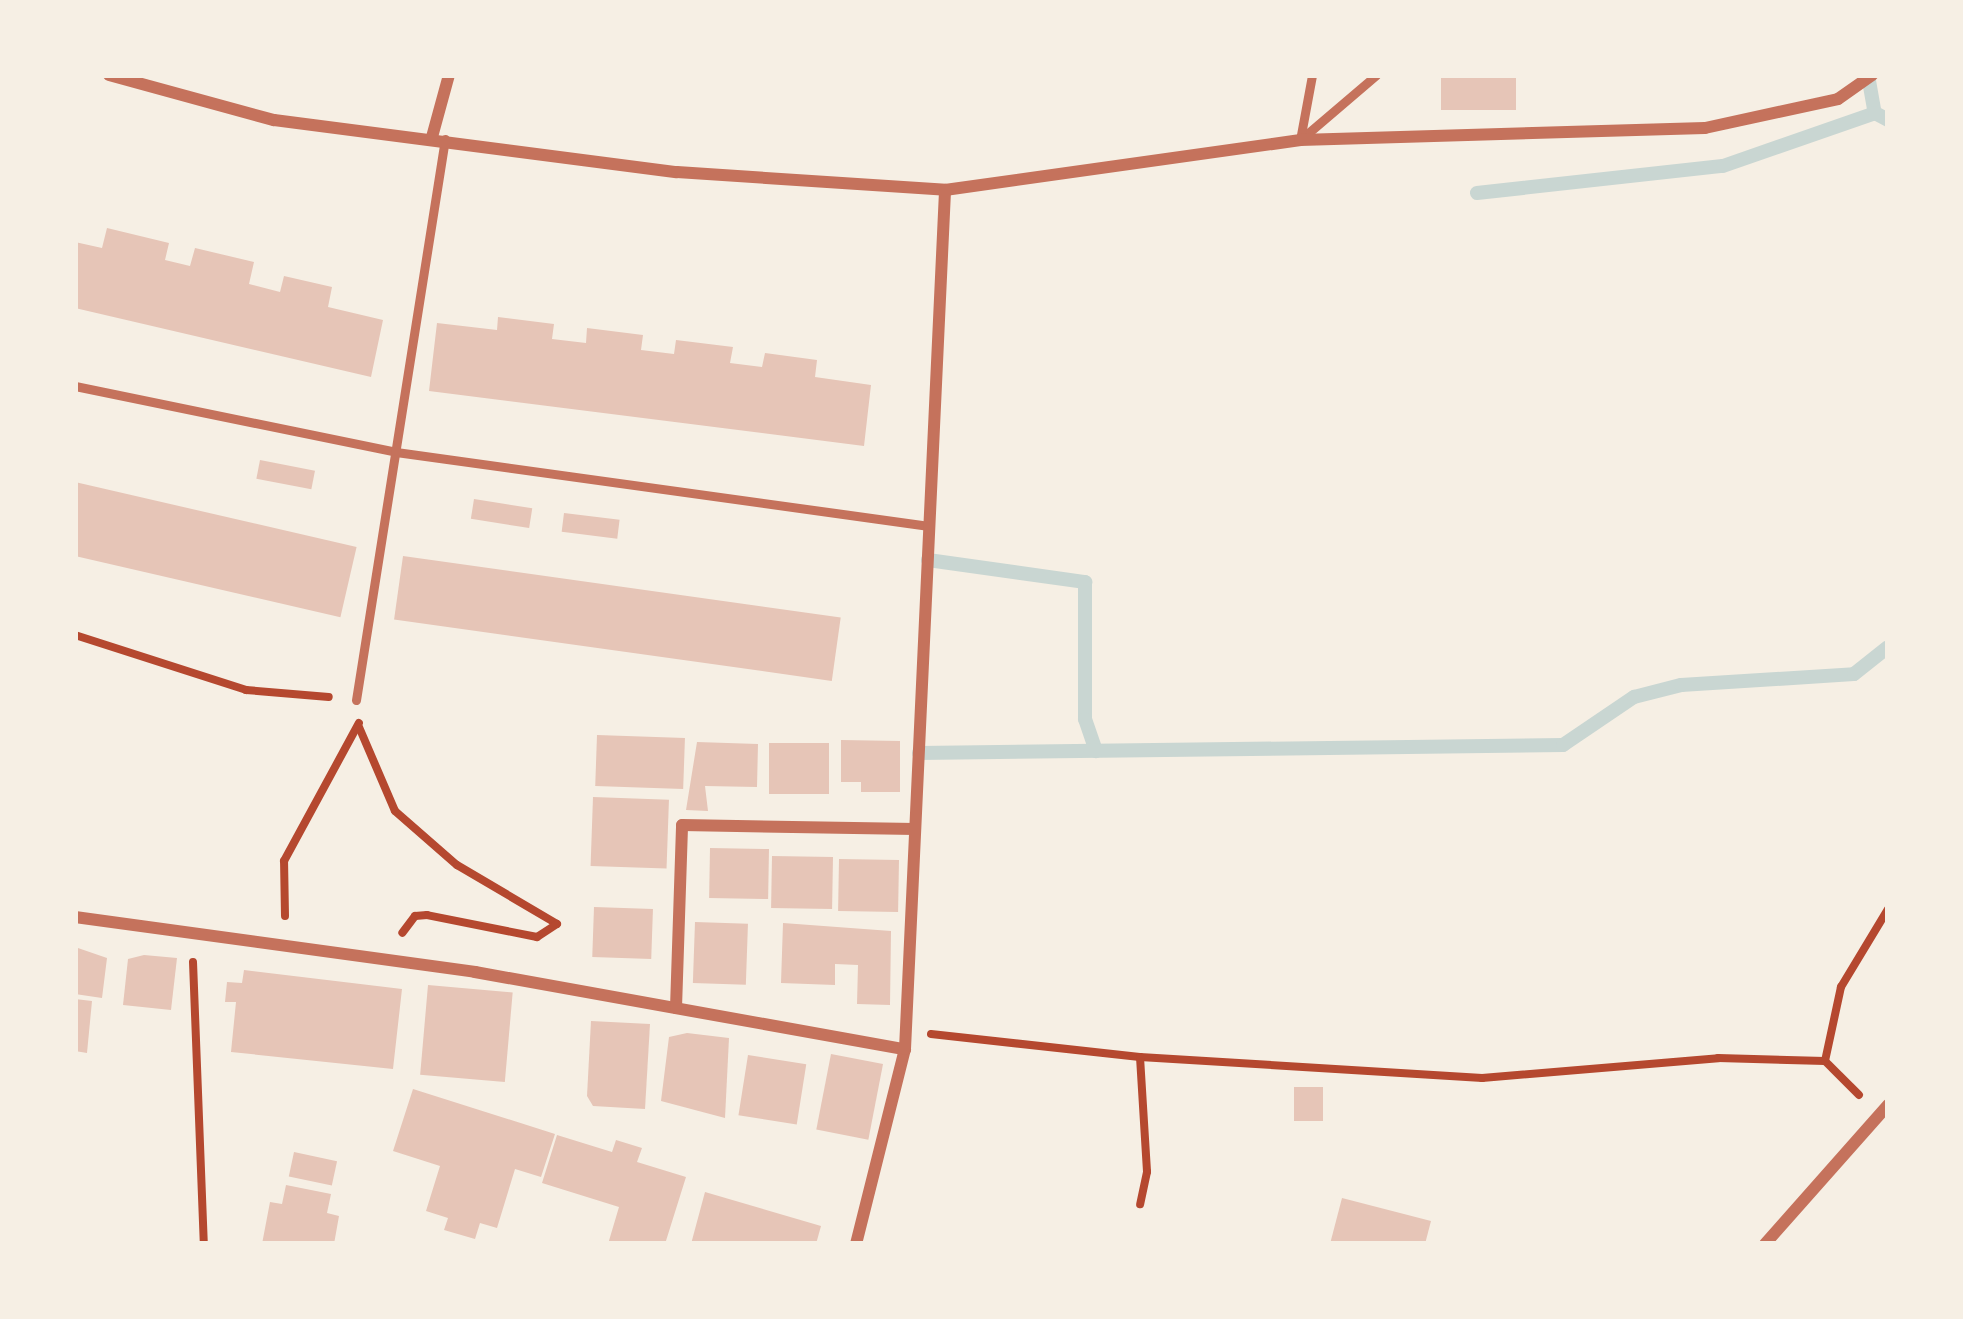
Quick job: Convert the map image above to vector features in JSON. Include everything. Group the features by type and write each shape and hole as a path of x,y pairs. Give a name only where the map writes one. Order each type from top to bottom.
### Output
{"street":[{"path":"109,75 274,121 439,138 677,172 946,190 1300,140 1705,128 1838,99 1871,75"},
{"path":"439,138 449,75"},
{"path":"856,1244 905,1048 946,190"},
{"path":"676,1008 682,825 915,830"},
{"path":"75,917 191,937 399,961 905,1048"},
{"path":"1765,1244 1884,1110"}],"lane":[{"path":"1300,140 1312,75"},
{"path":"1300,140 1376,75"},
{"path":"356,700 439,138"},
{"path":"75,386 396,452 929,526"}],"path":[{"path":"75,635 246,690 356,700 359,725 395,811 457,865 557,924 537,938 416,916 403,931 399,961"},
{"path":"285,945 284,861 359,725"},
{"path":"1825,1061 1841,987 1888,909"},
{"path":"191,937 204,1244"},
{"path":"906,1031 1140,1057 1482,1078 1718,1058 1825,1061 1884,1110"},
{"path":"1140,1057 1147,1172 1140,1204"}],"building":[{"path":"1441,75 1516,75 1516,110 1441,110"},
{"path":"107,228 169,243 165,260 190,266 195,248 254,262 249,284 280,292 284,276 332,287 328,307 383,320 371,377 75,308 75,242 102,248"},
{"path":"498,317 554,324 552,339 586,343 587,328 643,335 641,350 674,354 676,340 733,347 730,363 762,367 765,353 817,360 815,377 871,385 864,446 429,391 437,323 497,330"},
{"path":"260,460 315,471 311,489 256,479"},
{"path":"75,482 357,547 340,617 75,556"},
{"path":"474,499 532,508 529,528 471,519"},
{"path":"564,513 620,520 617,539 562,532"},
{"path":"403,556 841,618 832,681 394,619"},
{"path":"597,735 685,738 683,789 595,786"},
{"path":"841,740 900,741 900,792 861,792 861,782 841,782"},
{"path":"697,742 758,744 757,787 705,786 708,811 686,810"},
{"path":"769,743 829,743 829,794 769,794"},
{"path":"593,797 669,800 667,869 591,866"},
{"path":"710,848 769,849 768,899 709,898"},
{"path":"772,856 833,857 832,909 771,908"},
{"path":"839,859 899,860 898,912 838,911"},
{"path":"594,907 653,909 651,959 592,957"},
{"path":"695,922 748,924 746,985 693,983"},
{"path":"783,923 891,931 890,1005 857,1004 858,965 835,964 835,985 781,983"},
{"path":"75,947 107,958 102,998 75,994"},
{"path":"144,955 177,958 171,1010 123,1005 128,959"},
{"path":"244,970 402,989 393,1069 231,1052 236,1002 225,1002 227,982 242,983"},
{"path":"428,985 513,992 505,1082 420,1075"},
{"path":"75,999 92,1001 87,1053 75,1051"},
{"path":"591,1021 650,1024 645,1109 593,1106 587,1096"},
{"path":"687,1033 729,1038 725,1118 661,1101 669,1037"},
{"path":"831,1054 883,1064 868,1140 816,1130"},
{"path":"748,1055 806,1064 797,1124 738,1115"},
{"path":"1294,1087 1323,1087 1323,1121 1294,1121"},
{"path":"413,1089 555,1134 541,1177 515,1169 497,1228 480,1223 475,1239 444,1230 448,1218 426,1211 440,1166 393,1151"},
{"path":"557,1135 612,1152 616,1140 642,1148 637,1162 686,1177 665,1244 608,1244 619,1207 542,1183"},
{"path":"294,1152 337,1161 332,1186 289,1176"},
{"path":"286,1185 331,1194 327,1213 339,1216 334,1244 262,1244 270,1202 282,1204"},
{"path":"705,1192 821,1226 816,1244 691,1244"},
{"path":"1342,1198 1431,1221 1425,1244 1330,1244"}],"waterway":[{"path":"1868,75 1875,113"},
{"path":"1477,193 1723,166 1875,113 1888,120"},
{"path":"928,560 1085,582 1085,719 1096,751"},
{"path":"919,753 1563,745 1634,697 1681,685 1854,674 1888,647"}]}
